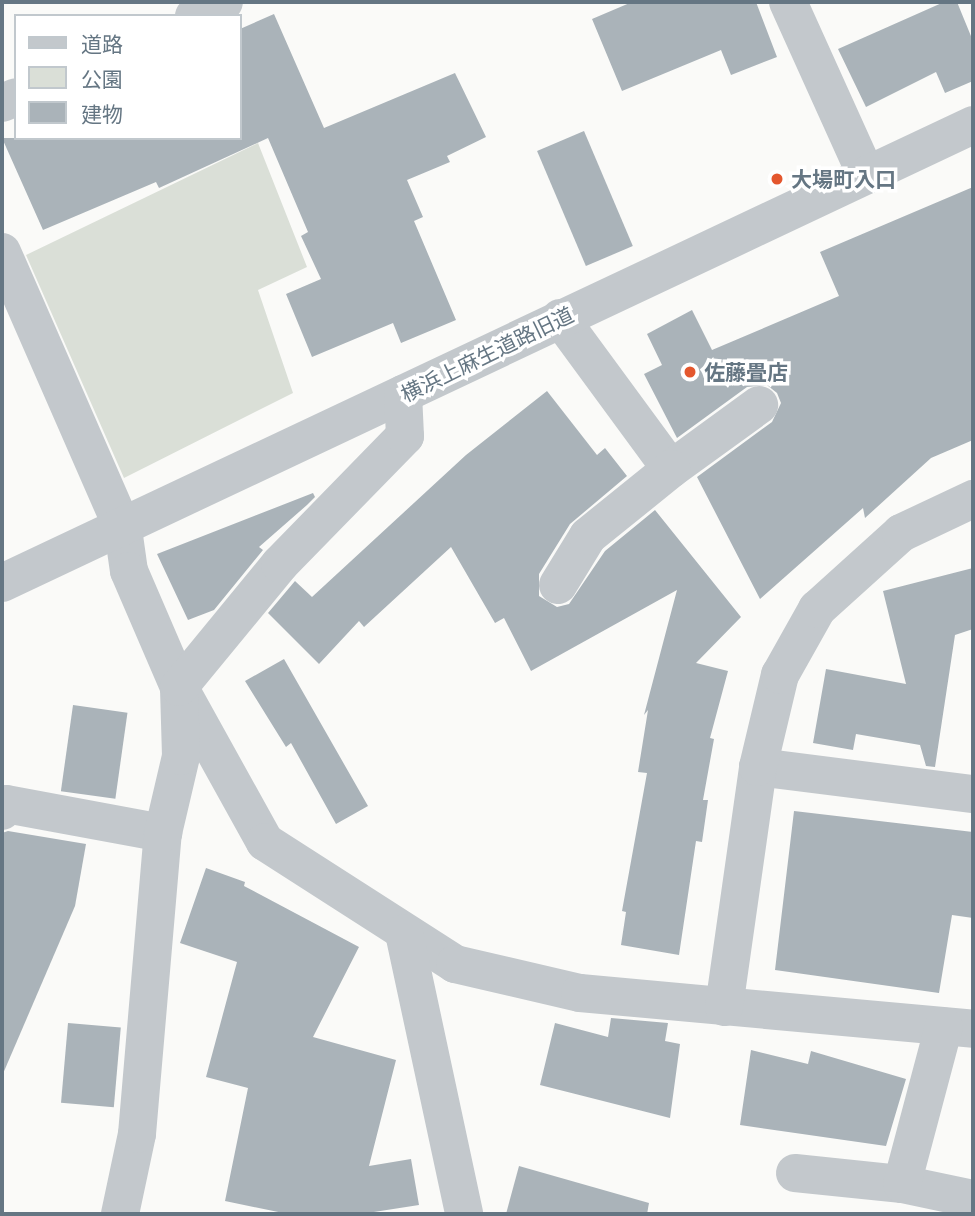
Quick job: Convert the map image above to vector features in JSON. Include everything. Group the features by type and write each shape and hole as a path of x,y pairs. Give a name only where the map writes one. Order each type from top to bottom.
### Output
{"street":[{"path":"198,14 225,2"},
{"path":"788,2 866,175"},
{"name":"横浜上麻生道路旧道","path":"2,583 123,529 560,318 973,125"},
{"path":"2,252 123,529 129,571 179,687 265,842 404,933 467,967 580,993 959,1028 902,1184"},
{"path":"560,318 671,469"},
{"path":"120,1214 137,1134 163,833 181,756 179,687 280,564 405,436 403,394"},
{"path":"558,585 588,536 671,469 759,405"},
{"path":"724,1007 758,767 780,675 817,609 901,533 973,499"},
{"path":"758,767 973,794"},
{"path":"2,811 6,804 163,833"},
{"path":"404,933 464,1214"},
{"path":"795,1173 902,1184 973,1199"}],"green space":[{"path":"258,143 307,267 258,290 293,393 124,478 26,255"}],"building":[{"path":"632,2 756,2 777,57 731,75 721,50 622,91 592,19"},
{"path":"944,2 957,2 973,41 973,81 945,93 936,72 866,107 838,49"},
{"path":"274,14 324,128 455,73 486,137 447,156 450,162 407,180 423,217 414,221 456,320 401,343 393,323 312,357 286,294 321,279 301,236 308,232 268,138 159,188 156,182 43,230 2,138 242,140 242,28"},
{"path":"584,131 633,246 586,266 537,151"},
{"path":"973,187 973,440 931,458 865,518 863,508 760,599 697,477 772,422 781,403 777,393 767,385 747,387 677,438 644,374 662,365 647,334 692,310 712,350 839,296 820,252"},
{"path":"547,391 597,455 605,448 627,476 570,524 539,574 539,596 557,607 569,604 605,551 655,510 741,617 696,663 728,671 710,738 714,739 703,800 708,800 702,842 696,841 679,955 621,945 626,912 622,911 647,773 638,772 648,710 644,715 677,590 531,671 504,618 495,623 451,547 364,627 359,621 319,664 268,613 295,581 312,597 466,455"},
{"path":"313,493 315,497 307,505 259,547 263,550 214,610 188,620 157,554"},
{"path":"973,568 973,629 955,635 935,767 926,766 920,745 856,734 853,750 813,743 826,669 906,684 883,591"},
{"path":"284,659 368,806 336,824 291,743 286,747 245,681"},
{"path":"73,705 127,713 115,799 61,791"},
{"path":"794,811 973,832 973,918 952,915 939,993 775,970"},
{"path":"8,831 86,844 75,906 2,1076 2,833"},
{"path":"206,868 245,882 244,886 359,947 313,1037 396,1060 369,1166 411,1159 419,1205 361,1214 288,1214 225,1201 248,1088 206,1077 237,962 180,943"},
{"path":"611,1018 668,1023 665,1041 680,1044 670,1118 540,1085 555,1023 608,1037"},
{"path":"68,1023 121,1028 114,1107 61,1103"},
{"path":"751,1050 808,1064 811,1051 906,1079 886,1146 740,1125"},
{"path":"519,1166 649,1203 647,1214 506,1214"}],"place":[{"name":"大場町入口","path":"777,179"},
{"name":"佐藤畳店","path":"690,372"}]}
